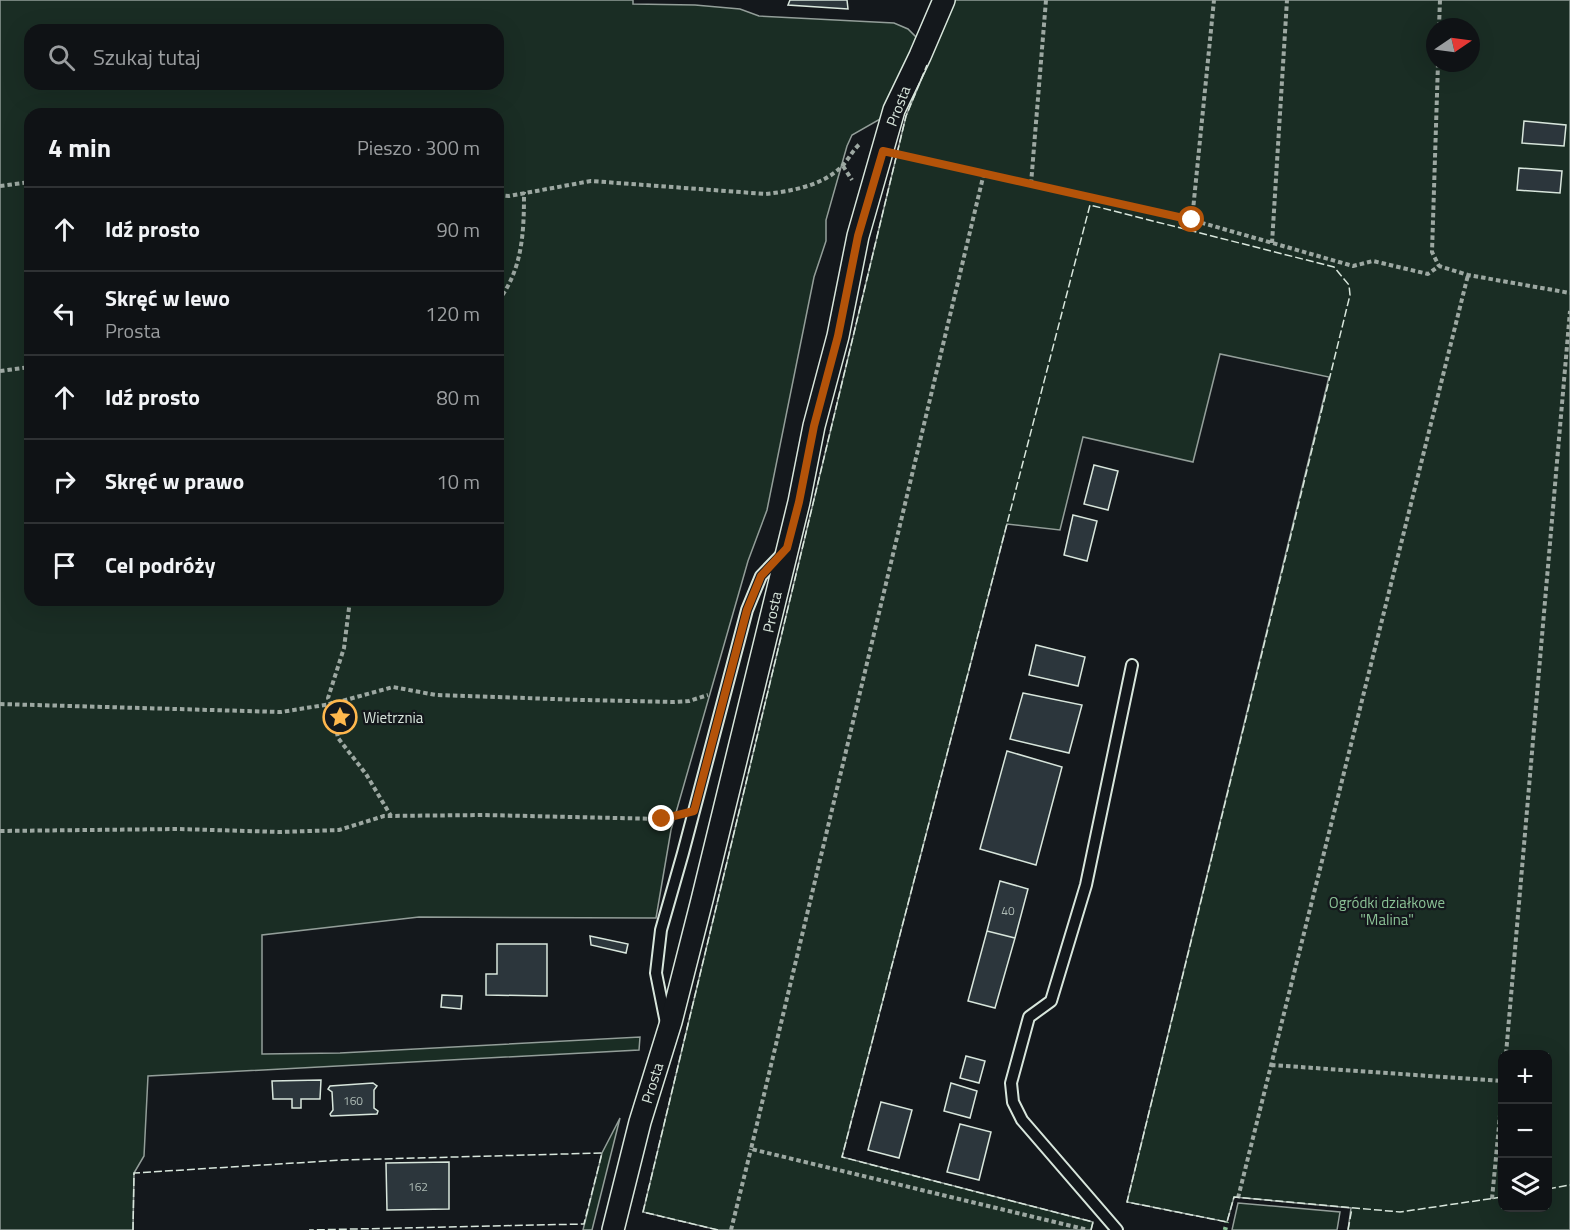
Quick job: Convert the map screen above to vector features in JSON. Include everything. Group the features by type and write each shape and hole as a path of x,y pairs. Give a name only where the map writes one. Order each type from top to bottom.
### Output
{"street":[{"name":"Prosta","path":"613,1230 640,1122 668,1031 702,900 799,502 814,426 838,336 858,236 894,110 944,0"}],"lane":[{"path":"668,1031 656,973 659,941 747,610 761,576 787,548"},
{"path":"1117,1230 1022,1120 1013,1102 1011,1083 1029,1017 1051,1001 1086,885 1132,665"}],"path":[{"path":"1030,184 1046,0"},
{"path":"1192,220 1214,0"},
{"path":"1272,243 1287,0"},
{"path":"1439,18 1440,0"},
{"path":"1438,72 1432,252 1439,266 1468,275 1570,293"},
{"path":"504,196 591,181 766,194 791,191 832,175 848,160 858,145 886,141 984,173 1192,220 1353,266 1373,261 1428,274 1439,266"},
{"path":"731,1230 984,173"},
{"path":"0,186 24,183"},
{"path":"504,293 519,260 524,226 524,192"},
{"path":"1238,1198 1468,275"},
{"path":"1506,1050 1570,311"},
{"path":"0,371 24,368"},
{"path":"349,606 344,648 328,698 338,738 366,774 391,816"},
{"path":"0,704 281,712 331,704 393,687 436,695 673,702 702,698 727,686"},
{"path":"0,831 179,829 281,832 339,830 384,816 484,815 662,819 694,811"},
{"path":"1271,1065 1498,1081"},
{"path":"1492,1199 1502,1104"},
{"path":"751,1149 1088,1230"}],"green space":[{"path":"0,0 633,0 633,4 695,5 740,9 759,16 894,23 908,29 918,39 882,118 852,135 826,220 826,241 814,277 767,510 748,561 671,830 656,918 419,917 262,935 262,1054 340,1053 640,1037 639,1050 148,1076 144,1156 134,1173 133,1230 0,1230"},
{"name":"Ogródki działkowe \"Malina\"","path":"955,0 1570,0 1570,1230 1348,1230 1351,1208 1234,1197 1227,1222 1127,1202 1329,377 1220,354 1193,462 1083,437 1060,530 1007,524 842,1157 1093,1222 1091,1230 718,1230 643,1212 906,116"},
{"path":"620,1118 592,1230 583,1230 602,1153"},
{"path":"1238,1203 1340,1212 1337,1230 1232,1230"}],"building":[{"path":"790,0 847,0 848,9 788,5"},
{"path":"1524,121 1566,125 1564,146 1522,143"},
{"path":"1519,168 1562,171 1560,193 1517,190"},
{"path":"1094,465 1118,471 1108,510 1084,504"},
{"path":"1073,515 1097,521 1087,561 1064,555"},
{"path":"1036,645 1085,657 1078,686 1029,675"},
{"path":"1023,693 1082,705 1069,753 1010,739"},
{"path":"1007,751 1062,767 1036,865 980,849"},
{"path":"1000,881 1028,889 1015,938 987,931"},
{"path":"987,931 1015,938 995,1008 968,1001"},
{"path":"590,936 628,944 626,953 591,945"},
{"path":"497,944 547,944 547,996 486,995 486,974 497,974"},
{"path":"442,995 462,996 461,1009 441,1007"},
{"path":"966,1056 985,1061 979,1083 960,1078"},
{"path":"321,1080 320,1099 301,1099 301,1108 292,1108 292,1099 273,1099 272,1081"},
{"path":"373,1083 377,1086 374,1090 374,1108 378,1111 377,1114 331,1116 333,1110 332,1092 328,1089 330,1086"},
{"path":"951,1083 977,1091 970,1118 944,1111"},
{"path":"881,1102 912,1110 899,1158 868,1150"},
{"path":"960,1124 991,1132 979,1180 947,1172"},
{"path":"449,1162 449,1209 387,1210 386,1163"}],"hedge":[{"path":"1225,1230 1227,1222"}],"fence":[{"path":"718,1230 643,1212 906,116 927,65"},
{"path":"1091,1230 1093,1222 842,1157 1090,205 1334,267 1349,285 1350,295 1127,1202 1227,1222 1234,1197 1400,1212 1498,1198"},
{"path":"133,1230 134,1173 343,1160 602,1153 584,1224 309,1230"},
{"path":"1552,1188 1570,1185"},
{"path":"1348,1230 1352,1208"}],"place":[{"name":"Wietrznia","path":"340,717"}],"route":[{"path":"662,819 694,811 747,610 761,576 787,548 814,426 838,336 858,236 883,151 1192,220"}]}
